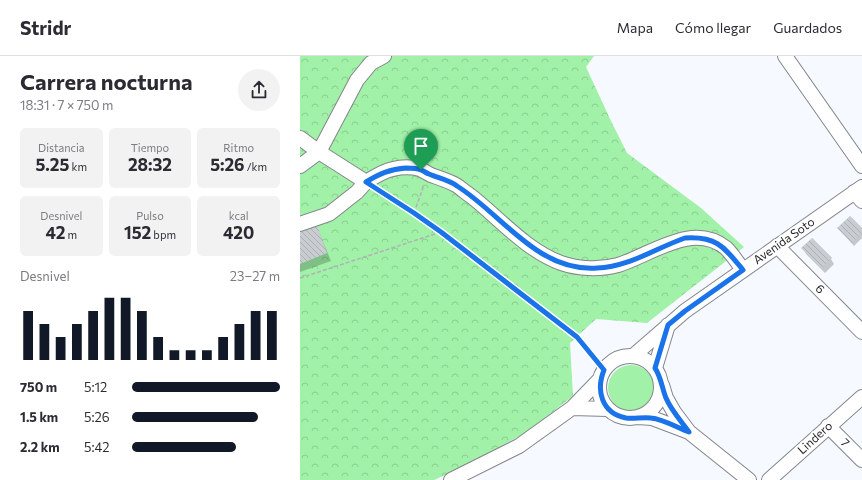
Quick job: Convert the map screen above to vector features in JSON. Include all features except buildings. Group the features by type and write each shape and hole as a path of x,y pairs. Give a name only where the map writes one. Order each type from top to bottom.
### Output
{"street":[{"path":"300,166 319,152 357,80 371,63 384,56"},
{"path":"785,56 862,166"},
{"path":"300,138 366,182"},
{"path":"300,224 329,214 357,192 366,182 382,173 394,169 414,168 456,185 524,242 540,253 561,263 579,267 597,268 616,265 632,260 672,242 685,238 698,237 709,240 726,249 743,270"},
{"name":"Avenida Soto","path":"633,356 685,311 777,246 859,193"},
{"name":"6","path":"777,246 862,332"},
{"path":"655,368 668,325"},
{"path":"451,480 519,446 572,408 610,363 618,358 633,356 643,359 655,368 659,374 666,398 674,412 689,432 749,480"},
{"path":"602,374 600,390 602,400 608,409 617,415 627,418 652,418 689,432"},
{"path":"638,417 646,414 654,408 659,400 661,382"},
{"name":"Lindero","path":"769,480 862,397"},
{"path":"572,408 608,409"},
{"name":"7","path":"828,426 862,460"}],"path":[{"path":"414,213 428,174"},
{"path":"366,182 441,232 577,337 602,374"},
{"path":"300,278 441,232"}],"green space":[{"path":"300,56 594,56 586,67 627,153 701,208 744,247 647,323 596,319 570,343 573,396 527,432 461,468 434,480 300,480"},
{"path":"631,365 644,369 650,375 654,388 650,401 644,407 631,411 618,407 612,401 608,388 612,375 618,369"}],"route":[{"path":"406,168 421,170 456,185 519,238 540,253 561,263 579,267 597,268 616,265 650,253 672,242 685,238 698,237 709,240 726,249 743,270 685,311 668,325 655,368 659,374 666,398 674,412 689,432 652,418 627,418 617,415 608,409 602,400 600,390 600,379 604,370 577,337 441,232 366,182 382,173 394,169 406,168"}]}
